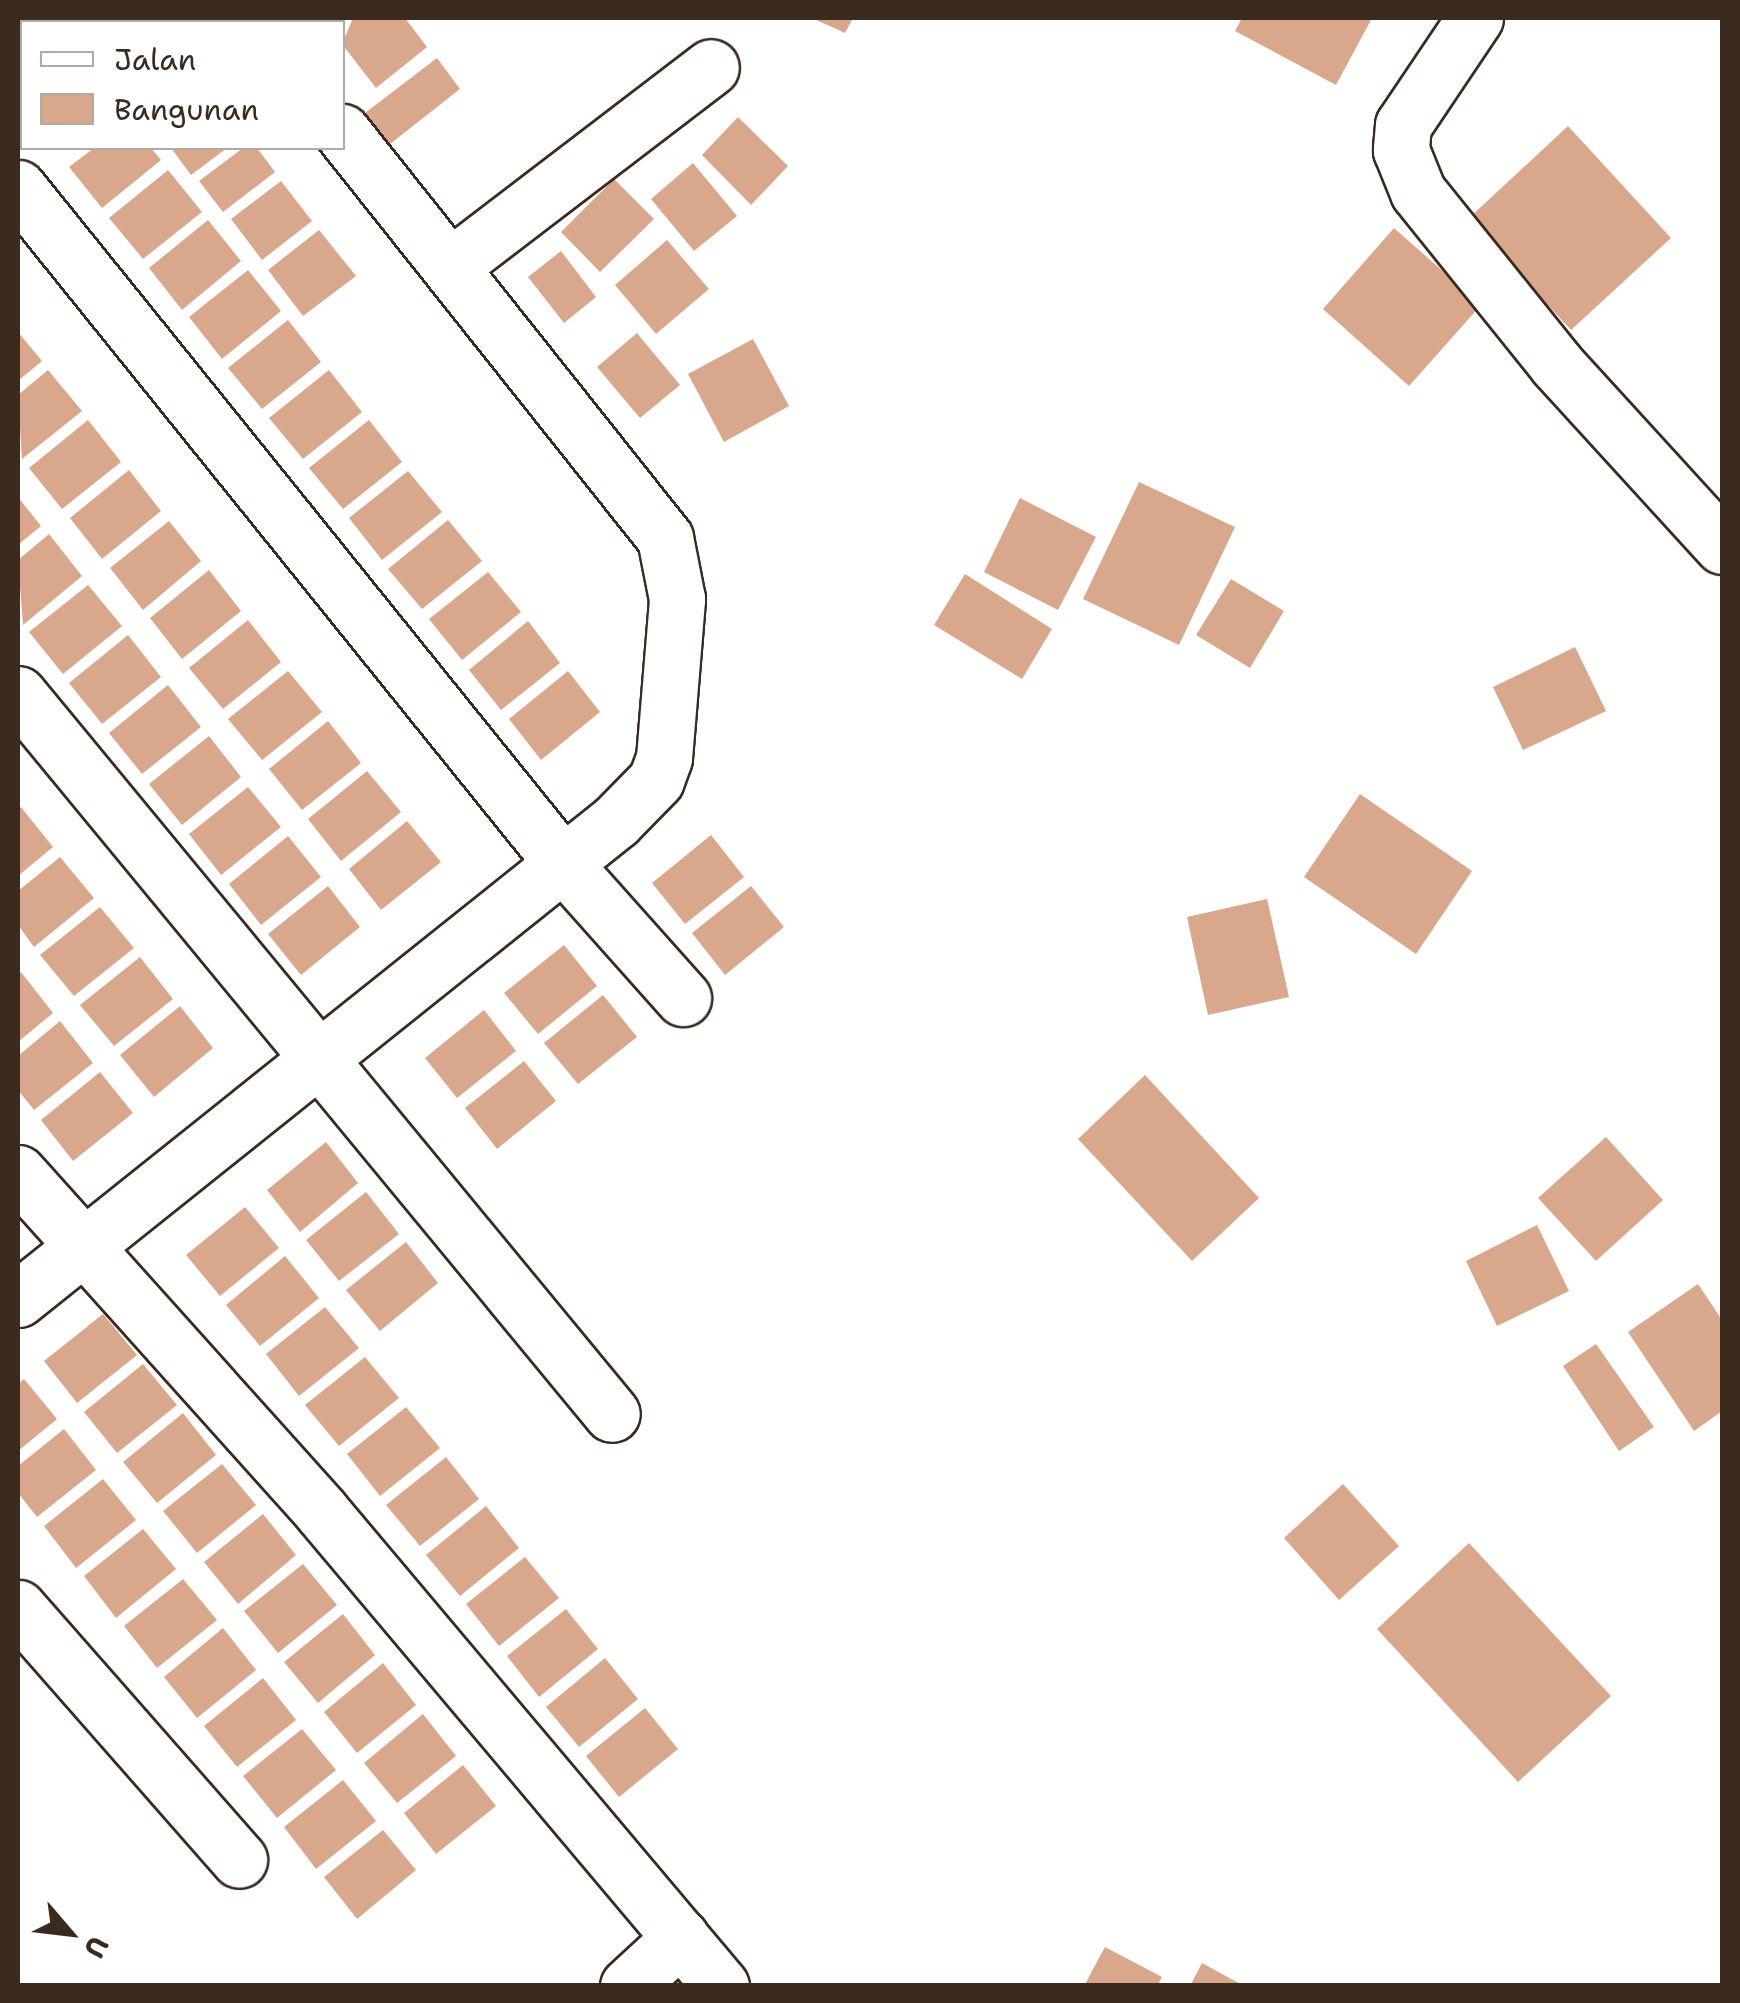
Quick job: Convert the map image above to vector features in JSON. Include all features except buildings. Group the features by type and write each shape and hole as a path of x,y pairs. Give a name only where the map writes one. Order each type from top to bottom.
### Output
{"street":[{"path":"1474,18 1403,126 1400,150 1418,192 1557,365 1722,546"},
{"path":"450,266 711,66"},
{"path":"18,1298 656,780 676,646 673,566 652,515 345,136"},
{"path":"18,188 560,860 683,998"},
{"path":"18,694 314,1060 612,1414"},
{"path":"18,1173 79,1250 321,1511 721,1986"},
{"path":"18,1608 239,1860"},
{"path":"628,1986 681,1937"}]}
